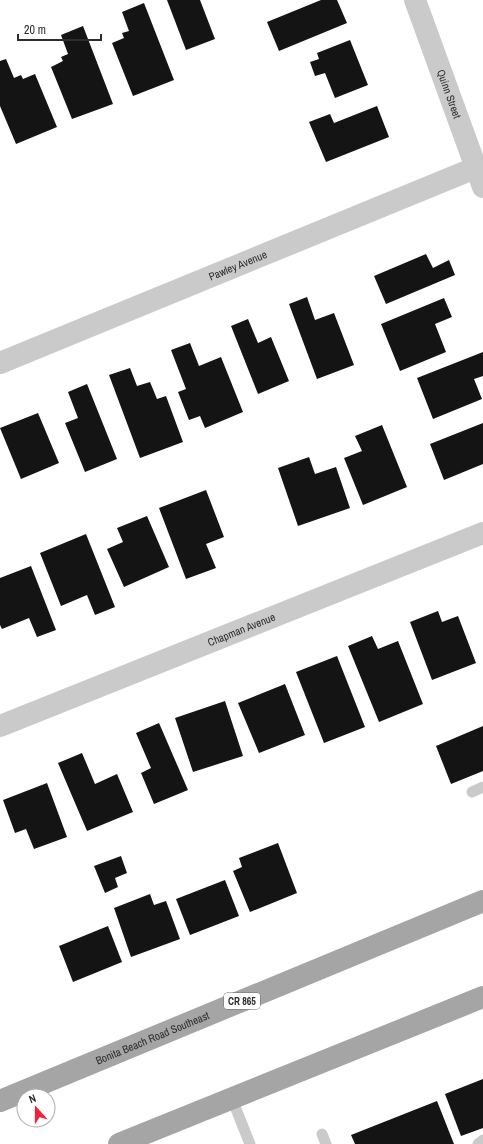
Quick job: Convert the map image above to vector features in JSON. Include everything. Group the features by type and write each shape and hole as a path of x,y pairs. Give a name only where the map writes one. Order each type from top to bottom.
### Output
{"main road":[{"name":"Bonita Beach Road Southeast","path":"0,1101 483,901"},
{"path":"120,1144 483,997"}],"street":[{"name":"Quinn Street","path":"415,0 479,178"},
{"name":"Pawley Avenue","path":"0,363 479,178"},
{"name":"Chapman Avenue","path":"0,726 483,532"}],"lane":[{"path":"472,792 483,787"},
{"path":"232,1099 250,1144"},
{"path":"478,1144 483,1140"}],"building":[{"path":"167,0 200,0 215,39 186,50"},
{"path":"321,0 337,0 347,23 279,51 267,22"},
{"path":"144,3 174,80 133,96 112,43 124,38 122,33 129,31 122,12"},
{"path":"83,26 113,104 72,119 51,67 63,61 61,57 68,54 61,35"},
{"path":"350,40 368,85 335,98 325,73 315,76 310,62 319,59 317,53"},
{"path":"6,59 14,78 21,75 23,79 35,74 57,127 16,144 0,106 0,61"},
{"path":"377,106 389,137 326,162 309,122 330,114 334,123"},
{"path":"426,254 433,268 449,260 455,275 386,304 374,276"},
{"path":"307,297 315,320 334,313 354,365 317,379 289,304"},
{"path":"444,298 452,317 435,324 446,352 400,371 381,324"},
{"path":"248,319 258,343 271,337 289,381 258,394 231,326"},
{"path":"190,343 199,366 221,357 243,412 205,428 200,416 189,420 178,392 186,389 171,350"},
{"path":"483,352 483,376 474,379 482,399 433,419 417,378"},
{"path":"130,368 137,386 150,382 157,399 166,396 183,442 140,458 109,375"},
{"path":"87,384 117,459 85,472 65,423 78,418 68,392"},
{"path":"38,413 59,463 21,479 0,428"},
{"path":"483,423 483,464 444,480 430,444"},
{"path":"382,425 407,487 363,505 344,458 362,451 355,436"},
{"path":"309,457 315,474 336,467 350,508 298,526 278,468"},
{"path":"206,490 224,537 206,544 216,568 186,579 159,508"},
{"path":"147,516 169,567 124,587 107,549 123,542 117,528"},
{"path":"86,534 115,607 95,615 87,595 61,606 40,553"},
{"path":"31,566 56,630 37,637 29,618 2,629 0,625 0,578"},
{"path":"438,611 442,622 458,616 476,663 432,680 410,622"},
{"path":"372,636 378,649 398,641 423,704 379,722 348,646"},
{"path":"337,656 365,727 324,743 296,672"},
{"path":"285,684 305,735 259,753 238,703"},
{"path":"225,701 243,756 193,772 175,718"},
{"path":"159,723 188,790 154,804 141,773 151,768 136,733"},
{"path":"483,726 483,771 451,784 436,746"},
{"path":"82,753 95,784 117,774 133,812 87,831 58,763"},
{"path":"47,783 67,837 34,849 26,829 15,833 3,800"},
{"path":"278,843 297,893 250,912 233,871 242,867 239,858"},
{"path":"121,856 127,873 115,878 118,887 105,893 94,866"},
{"path":"225,880 239,916 190,935 176,899"},
{"path":"150,894 154,905 166,901 180,939 131,957 114,908"},
{"path":"108,926 122,962 73,982 59,946"},
{"path":"483,1079 483,1128 461,1136 445,1094"},
{"path":"437,1101 454,1144 355,1144 351,1135"}]}
